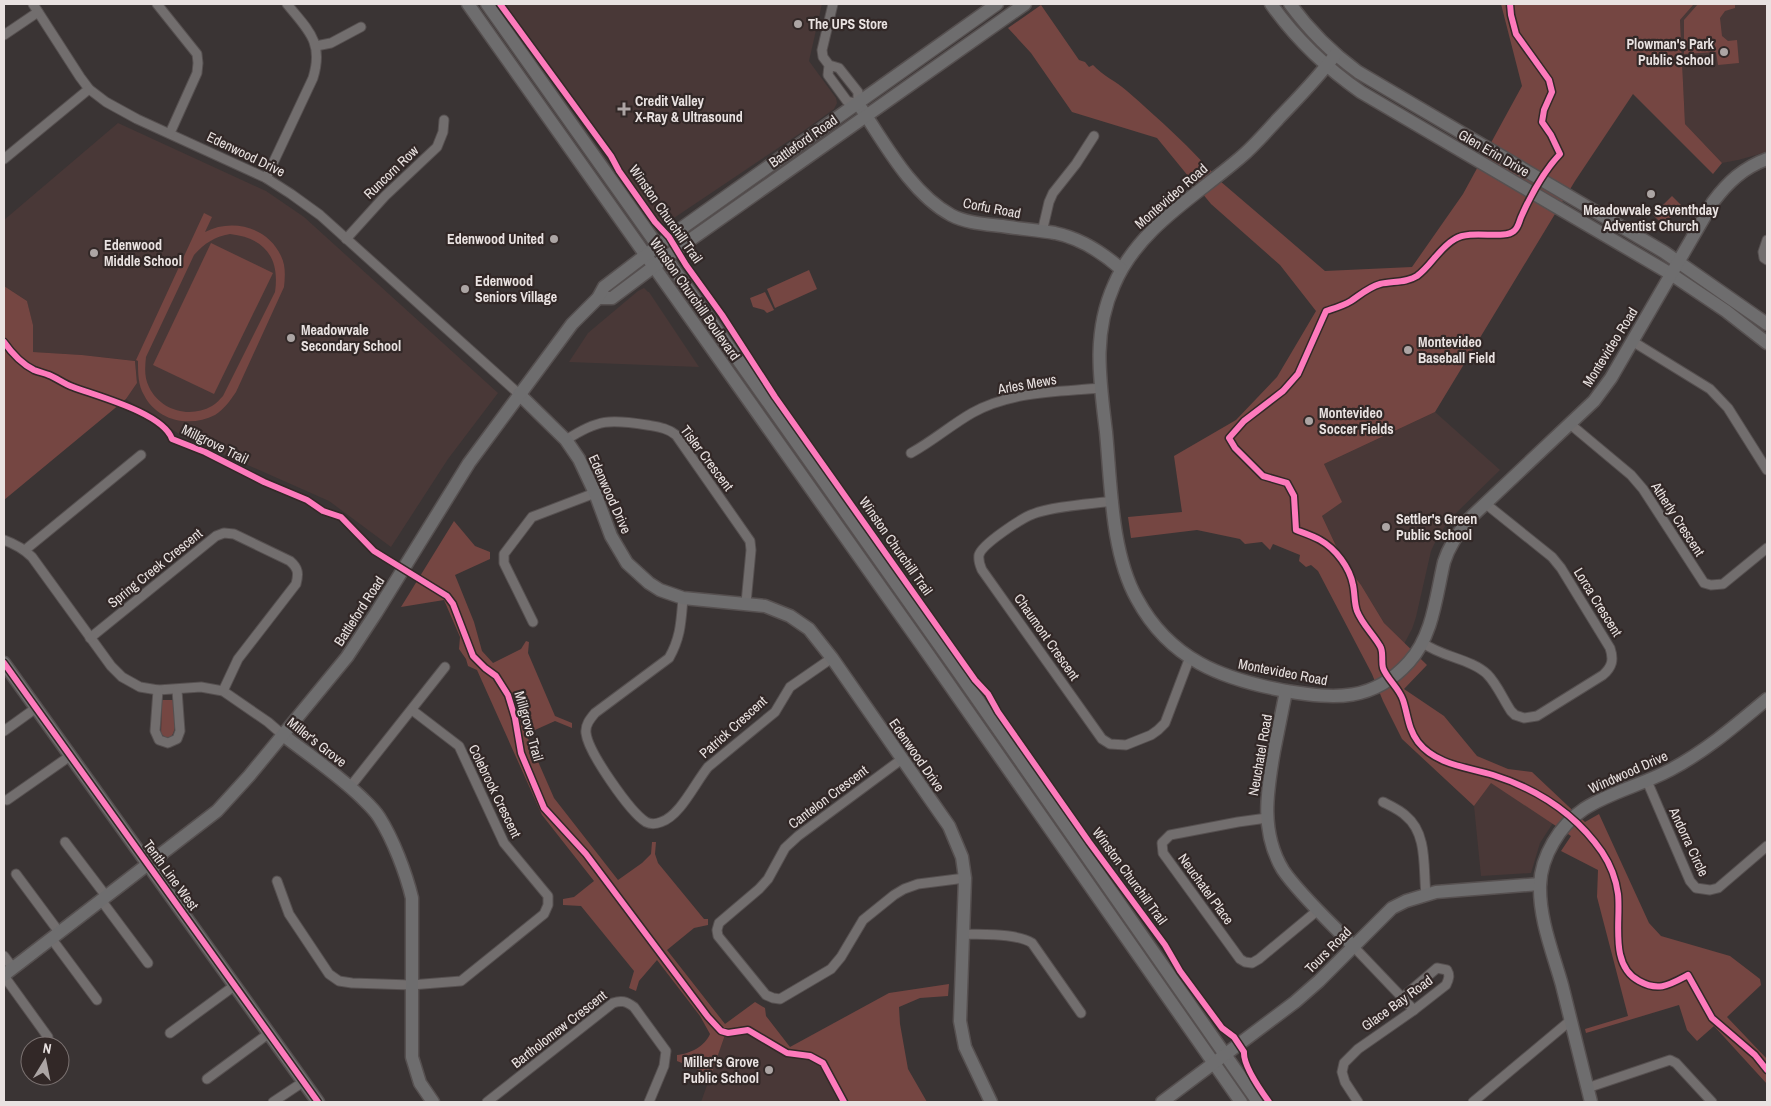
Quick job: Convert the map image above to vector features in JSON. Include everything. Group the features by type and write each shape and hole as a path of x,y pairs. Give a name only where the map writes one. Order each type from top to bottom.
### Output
{"street":[{"path":"157,4 197,54 198,63 197,73 170,134"},
{"path":"266,178 313,78 316,67 316,46 310,33 287,4"},
{"name":"Winston Churchill Boulevard","path":"487,4 957,670 1258,1102"},
{"path":"829,65 828,76 847,101 858,104 858,92 840,68 829,65 823,57 822,50 833,4"},
{"name":"Battleford Road","path":"7,973 228,801 347,657 469,463 572,324 598,298 604,287 658,246 997,4"},
{"name":"Battleford Road","path":"598,298 612,298 1025,4"},
{"name":"Glen Erin Drive","path":"1271,4 1302,42 1326,66 1361,92 1671,274 1726,311 1767,343"},
{"name":"Glen Erin Drive","path":"1290,4 1316,36 1335,55 1384,88 1678,262 1767,324"},
{"name":"Winston Churchill Boulevard","path":"473,6 654,267 921,644 1241,1102"},
{"path":"4,35 35,8"},
{"name":"Edenwood Drive","path":"35,8 89,89 119,110 266,178 310,207 520,394 566,440 579,460 611,536 627,563 649,583 660,590 683,598 765,606 790,616 808,629 832,658 949,826 962,857 965,878 960,1021 965,1047 991,1102"},
{"path":"316,46 331,43 361,27"},
{"name":"Montevideo Road","path":"1335,55 1242,156 1157,225 1140,244 1122,268 1113,286 1101,325 1098,365 1120,556 1127,579 1137,601 1171,643 1210,670 1255,685 1331,697 1350,696 1366,692 1391,679 1411,661 1423,643 1429,627 1447,552 1457,534 1468,520 1594,401 1603,390 1713,202 1725,186 1745,170 1767,159"},
{"path":"4,159 89,89"},
{"name":"Corfu Road","path":"858,104 913,184 945,211 968,221 1056,234 1107,256 1122,268"},
{"name":"Runcorn Row","path":"346,239 385,196 437,147 443,132 444,120"},
{"path":"1042,232 1053,193 1076,164 1094,136"},
{"path":"1767,240 1763,252 1764,258 1767,260"},
{"path":"1632,341 1710,388 1728,408 1767,470"},
{"name":"Arles Mews","path":"911,453 972,413 1008,399 1033,394 1101,388"},
{"name":"Tisler Crescent","path":"566,440 594,425 619,420 671,431 750,541 751,550 746,603"},
{"name":"Atherly Crescent","path":"1570,424 1631,475 1643,489 1704,583 1711,585 1722,584 1767,548"},
{"path":"25,550 141,455"},
{"path":"533,622 504,564 504,554 532,517 594,494"},
{"name":"Chaumont Crescent","path":"1113,501 1046,510 1033,514 986,545 979,553 979,562 982,570 1102,739 1110,744 1126,745 1151,735 1165,723 1190,657"},
{"name":"Lorca Crescent","path":"1423,643 1432,650 1486,673 1511,711 1515,715 1524,718 1537,716 1609,670 1613,656 1610,648 1561,568 1542,548 1486,504"},
{"name":"Spring Creek Crescent","path":"90,638 216,536 224,533 234,534 290,561 296,566 299,574 296,584 238,659 223,691"},
{"name":"Miller's Grove","path":"4,540 16,544 25,550 90,638 122,677 140,686 158,690 201,687 223,691 268,722 350,787 379,816 408,884 412,898 412,1057 420,1083 432,1102"},
{"name":"Patrick Crescent","path":"683,598 680,634 669,658 595,713 587,723 586,734 605,774 647,823 663,822 681,807 708,767 774,712 790,687 832,658"},
{"name":"Tenth Line West","path":"4,663 318,1102"},
{"path":"350,787 445,667"},
{"path":"158,690 155,731 159,740 168,743 177,739 180,731 178,690"},
{"name":"Neuchatel Road","path":"1286,690 1267,790 1267,818 1270,841 1284,870 1295,885 1414,1010"},
{"name":"Windwood Drive","path":"1591,1102 1542,910 1540,884 1549,852 1558,835 1582,810 1598,800 1647,782 1707,748 1767,699"},
{"path":"4,731 36,708"},
{"name":"Colebrook Crescent","path":"277,881 289,914 329,974 339,981 352,983 411,985 461,981 544,914 548,905 548,896 504,843 498,833 459,746 412,710"},
{"path":"7,800 70,756"},
{"name":"Cantelon Crescent","path":"902,759 811,825 785,848 768,879 719,923 718,936 766,995 780,999 831,969 841,957 863,920 894,895 918,884 965,878"},
{"name":"Andorra Circle","path":"1647,782 1690,881 1696,888 1710,890 1718,888 1767,846"},
{"path":"1383,802 1406,816 1418,830 1421,840 1426,894"},
{"name":"Neuchatel Place","path":"1267,818 1170,836 1162,843 1162,854 1240,959 1245,962 1252,964 1318,910"},
{"path":"66,842 148,963"},
{"path":"16,874 97,1000"},
{"name":"Tours Road","path":"1162,1102 1226,1055 1320,981 1392,908 1426,894 1540,884"},
{"path":"963,934 1017,937 1032,943 1081,1013"},
{"path":"4,956 7,973 47,1036"},
{"name":"Glace Bay Road","path":"1358,1102 1345,1082 1342,1072 1344,1062 1358,1049 1446,985 1449,980 1449,974 1446,970 1437,968 1432,970 1402,998"},
{"path":"170,1033 234,986"},
{"name":"Bartholomew Crescent","path":"487,1102 619,1000 627,1002 634,1007 666,1051 664,1066 649,1102"},
{"path":"1473,1102 1571,1020"},
{"path":"207,1079 268,1034"},
{"path":"1587,1088 1670,1060 1676,1063 1712,1102"},
{"path":"274,1102 303,1082"}],"shaded area":[{"path":"502,4 822,4 809,61 836,98 837,103 834,109 802,132 665,224 662,223 637,193 621,171 613,155"},
{"path":"1501,4 1694,4 1680,20 1685,124 1722,163 1713,174 1633,94 1575,181 1435,412 1324,464 1342,502 1322,516 1344,563 1361,585 1384,623 1427,665 1404,689 1444,716 1477,756 1508,769 1532,772 1585,822 1599,814 1649,923 1661,936 1730,956 1760,979 1761,985 1727,1017 1767,1059 1767,1084 1714,1026 1697,1041 1687,1030 1679,1005 1586,1033 1585,1029 1628,1016 1597,897 1598,870 1561,851 1571,836 1491,783 1474,806 1402,739 1372,674 1318,571 1311,565 1306,567 1299,561 1300,555 1273,544 1270,550 1262,542 1245,544 1240,539 1197,530 1131,538 1128,517 1182,512 1174,456 1236,420 1277,377 1316,311 1280,265 1211,204 1157,138 1072,112 1031,53 1008,28 1041,5 1079,60 1085,62 1089,67 1093,65 1127,91 1175,134 1220,181 1325,271 1412,267 1463,194 1522,86"},
{"name":"Plowman's Park Public School","path":"1694,4 1767,4 1767,152 1722,163 1685,124 1680,20"},
{"path":"1698,4 1735,4 1735,8 1725,11 1720,18 1722,36 1728,41 1737,40 1739,63 1718,65 1716,52 1684,54 1684,20"},
{"name":"Meadowvale Secondary School","path":"118,123 266,191 304,217 498,393 448,459 391,547 329,501 182,436 126,399 137,383 135,361 32,352 33,325 27,301 4,286 4,220"},
{"path":"1672,196 1682,206 1663,225 1653,215"},
{"path":"204,213 212,217 205,232 226,226 248,228 267,238 275,246 284,264 284,287 236,392 227,405 218,413 205,419 185,421 175,420 157,411 142,391 138,361 136,360","holes":["230,234 242,236 261,245 268,252 275,269 275,292 223,396 213,405 194,412 185,412 168,407 160,402 147,383 146,357 194,255 206,244 219,237"]},
{"path":"211,243 273,273 214,394 153,365"},
{"path":"809,270 817,289 775,308 767,289"},
{"path":"4,286 27,301 33,325 33,352 135,361 137,383 126,399 4,500"},
{"path":"644,288 649,292 699,367 569,362 588,333"},
{"path":"765,292 774,310 767,313 764,310 753,307 750,298"},
{"name":"Settler's Green Public School","path":"1435,412 1500,470 1451,518 1438,536 1431,551 1416,617 1404,644 1384,623 1361,585 1344,563 1322,516 1341,502 1324,464"},
{"path":"454,521 475,546 490,552 490,559 455,575 474,622 482,651 493,663 521,649 526,641 529,642 528,653 555,716 572,723 572,728 555,721 526,734 554,798 618,880 651,854 652,842 656,842 655,854 658,863 704,919 708,919 708,925 694,928 667,950 725,1024 755,1002 765,1008 766,1016 790,1047 889,993 949,984 948,996 920,998 899,1007 908,1069 927,1102 842,1102 823,1066 810,1059 784,1056 750,1033 725,1035 711,1075 677,1061 677,1055 696,1049 708,1038 710,1034 700,1016 657,960 639,981 636,991 629,988 634,971 581,906 563,905 563,899 574,897 594,881 542,815 477,670 468,666 466,659 459,649 460,637 444,600 401,607"},
{"path":"162,700 173,700 175,725 170,738 161,734"},
{"path":"1491,782 1553,823 1540,843 1531,873 1481,876 1474,806"},
{"name":"Miller's Grove Public School","path":"749,1033 784,1056 810,1059 823,1066 842,1102 701,1102 725,1035"}],"cycle path":[{"name":"Winston Churchill Trail","path":"500,4 611,156 619,171 655,222 669,237 775,397 975,680 988,694 998,712 1089,842 1165,945 1180,971 1222,1028 1234,1037 1244,1052 1246,1064 1253,1078 1269,1102"},
{"path":"1510,4 1516,34 1549,80 1552,92 1544,110 1542,122 1560,154 1539,183 1517,228 1509,234 1470,235 1455,239 1444,247 1417,276 1404,281 1376,285 1348,303 1326,311 1298,374 1283,391 1244,421 1229,438 1235,448 1263,476 1287,483 1294,496 1296,530 1326,544 1337,554 1349,572 1354,588 1357,611 1381,648 1383,668 1401,696 1410,727 1418,742 1434,756 1452,764 1493,775 1525,787 1554,804 1580,825 1602,852 1614,877 1619,905 1618,942 1623,964 1630,974 1639,981 1658,987 1688,975 1712,1018 1755,1055 1767,1070"},
{"name":"Millgrove Trail","path":"4,342 17,358 34,370 52,376 70,386 143,413 156,421 172,439 205,452 264,482 307,500 323,511 341,517 374,551 447,596 453,604 473,656 496,676 508,695 515,718 521,753 544,808 586,854 708,1017 721,1031 728,1033 748,1030 787,1053 810,1056 823,1063 844,1102"},
{"path":"4,663 318,1102"}],"place":[{"name":"The UPS Store","path":"798,24"},
{"name":"Plowman's Park Public School","path":"1724,52"},
{"name":"Credit Valley X-Ray & Ultrasound","path":"624,109"},
{"name":"Meadowvale Seventhday Adventist Church","path":"1651,194"},
{"name":"Edenwood United","path":"554,239"},
{"name":"Edenwood Middle School","path":"94,253"},
{"name":"Edenwood Seniors Village","path":"465,289"},
{"name":"Meadowvale Secondary School","path":"291,338"},
{"name":"Montevideo Baseball Field","path":"1408,350"},
{"name":"Montevideo Soccer Fields","path":"1309,421"},
{"name":"Settler's Green Public School","path":"1386,527"},
{"name":"Miller's Grove Public School","path":"769,1070"}]}
